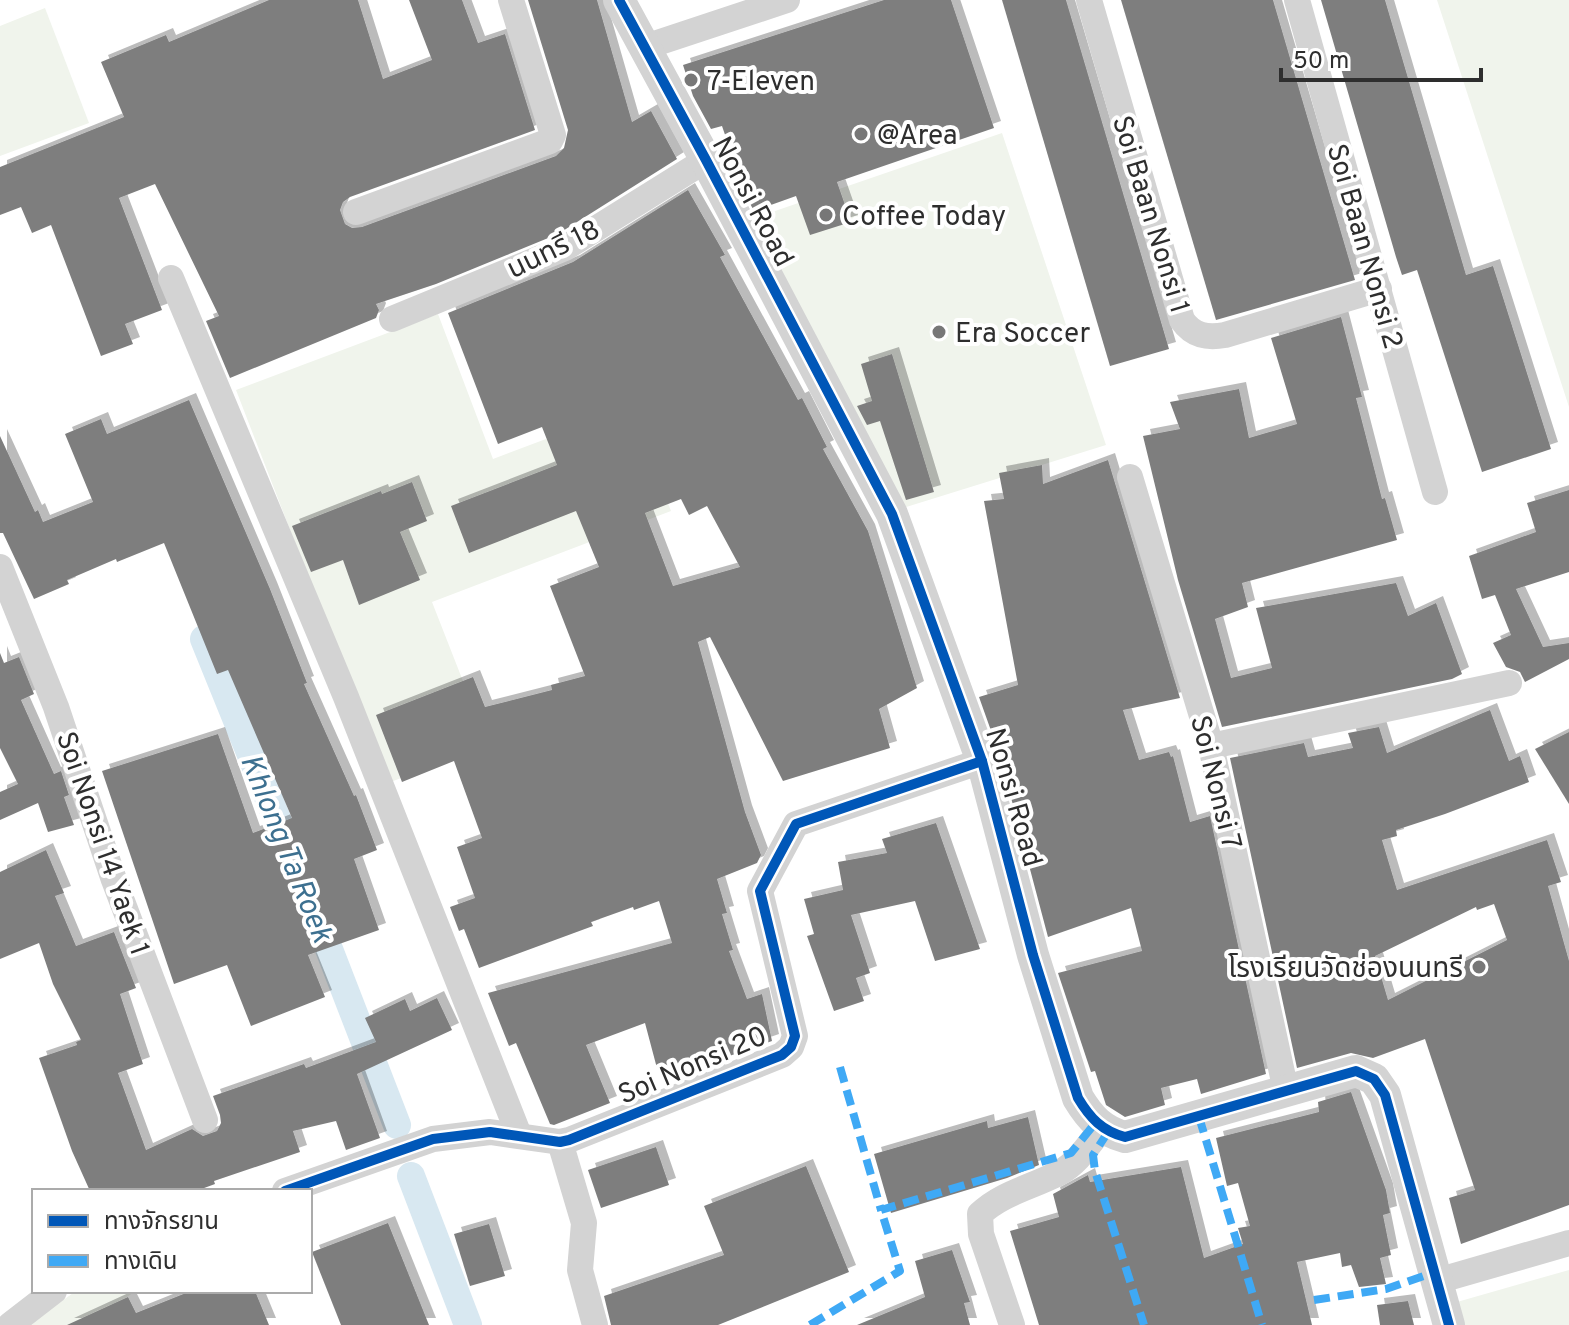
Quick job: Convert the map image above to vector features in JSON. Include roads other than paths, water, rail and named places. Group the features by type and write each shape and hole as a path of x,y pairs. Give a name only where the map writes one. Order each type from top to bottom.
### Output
{"street":[{"path":"356,212 550,141 553,135 511,0"},
{"name":"Nonsi Road","path":"619,0 892,514 982,761 1033,955 1078,1098 1088,1115 1102,1128"},
{"path":"645,47 787,0"},
{"name":"Soi Baan Nonsi 1","path":"1089,0 1186,326 1202,336 1225,335 1379,289"},
{"name":"Soi Baan Nonsi 2","path":"1297,0 1435,492"},
{"name":"นนทรี 18","path":"392,319 565,248 706,160"},
{"path":"171,278 340,683 519,1135"},
{"name":"Soi Nonsi 7","path":"1130,477 1211,746 1286,1091"},
{"name":"Soi Nonsi 14 Yaek 1","path":"0,567 56,707 114,880 205,1120"},
{"path":"1211,746 1509,683"},
{"name":"Soi Nonsi 20","path":"560,1142 782,1055 791,1047 795,1036 759,897 794,826 798,821 982,761"},
{"path":"1012,1325 981,1234 980,1214 991,1204 1060,1173 1077,1160 1102,1128 1125,1137 1356,1071 1374,1079 1385,1095 1449,1325"},
{"path":"291,1189 433,1139 490,1132 560,1142 584,1223 580,1270 595,1325"},
{"path":"1437,1281 1569,1243"},
{"path":"10,1325 51,1293"}],"waterway":[{"name":"Khlong Ta Roek","path":"204,639 292,856"},
{"name":"Khlong Ta Roek","path":"315,913 397,1125"},
{"name":"Khlong Ta Roek","path":"411,1176 468,1325"}],"place":[{"name":"7-Eleven","path":"691,80"},
{"name":"@Area","path":"861,134"},
{"name":"Coffee Today","path":"826,215"},
{"name":"Era Soccer","path":"939,332"},
{"name":"โรงเรียนวัดช่องนนทรี","path":"1479,967"}]}
